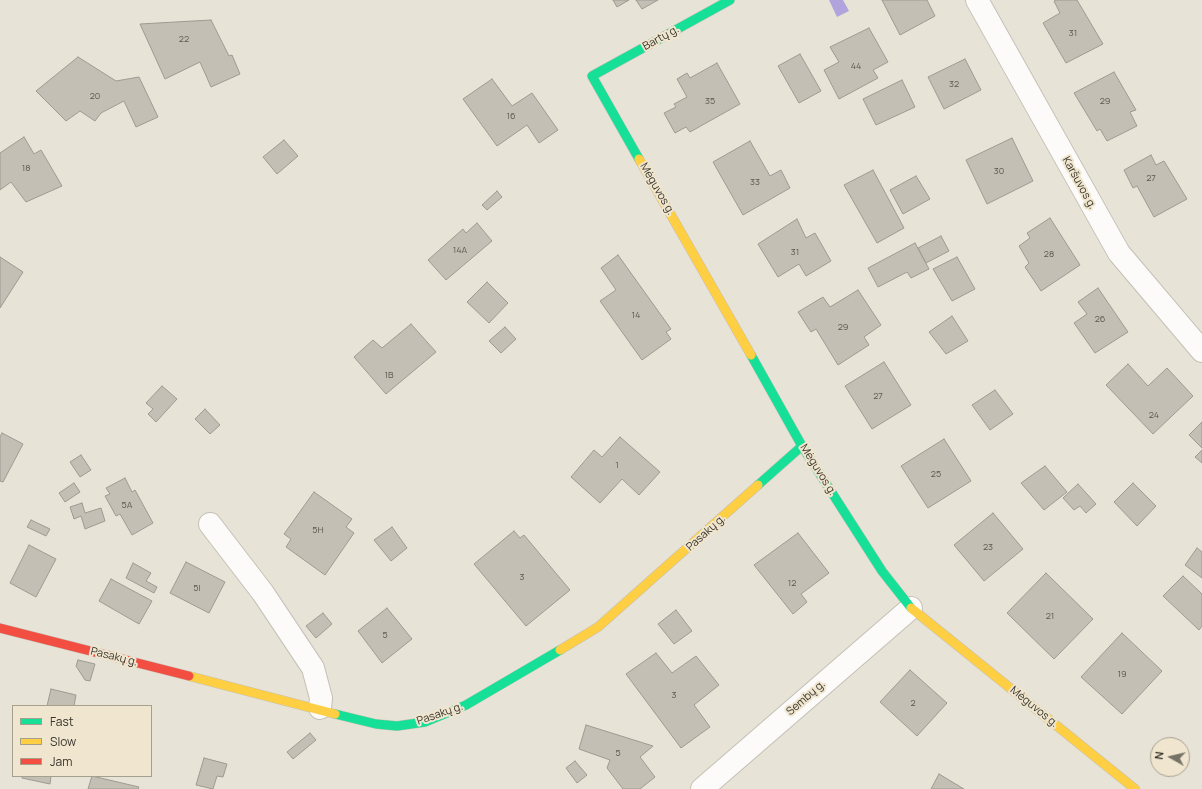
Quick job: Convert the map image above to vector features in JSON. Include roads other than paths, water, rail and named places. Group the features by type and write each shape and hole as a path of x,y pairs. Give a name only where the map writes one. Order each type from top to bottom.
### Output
{"street":[{"name":"Bartų g.","path":"592,76 730,0"},
{"name":"Karšuvos g.","path":"977,0 1119,253 1202,351"},
{"name":"Mėguvos g.","path":"592,76 802,446 882,571 911,608 1135,789"},
{"name":"Pasakų g.","path":"0,628 320,708 376,724 397,726 425,722 466,705 598,627 802,446"},
{"path":"210,524 263,593 313,668 322,698 320,708"},
{"name":"Sembų g.","path":"702,789 911,608"}]}
